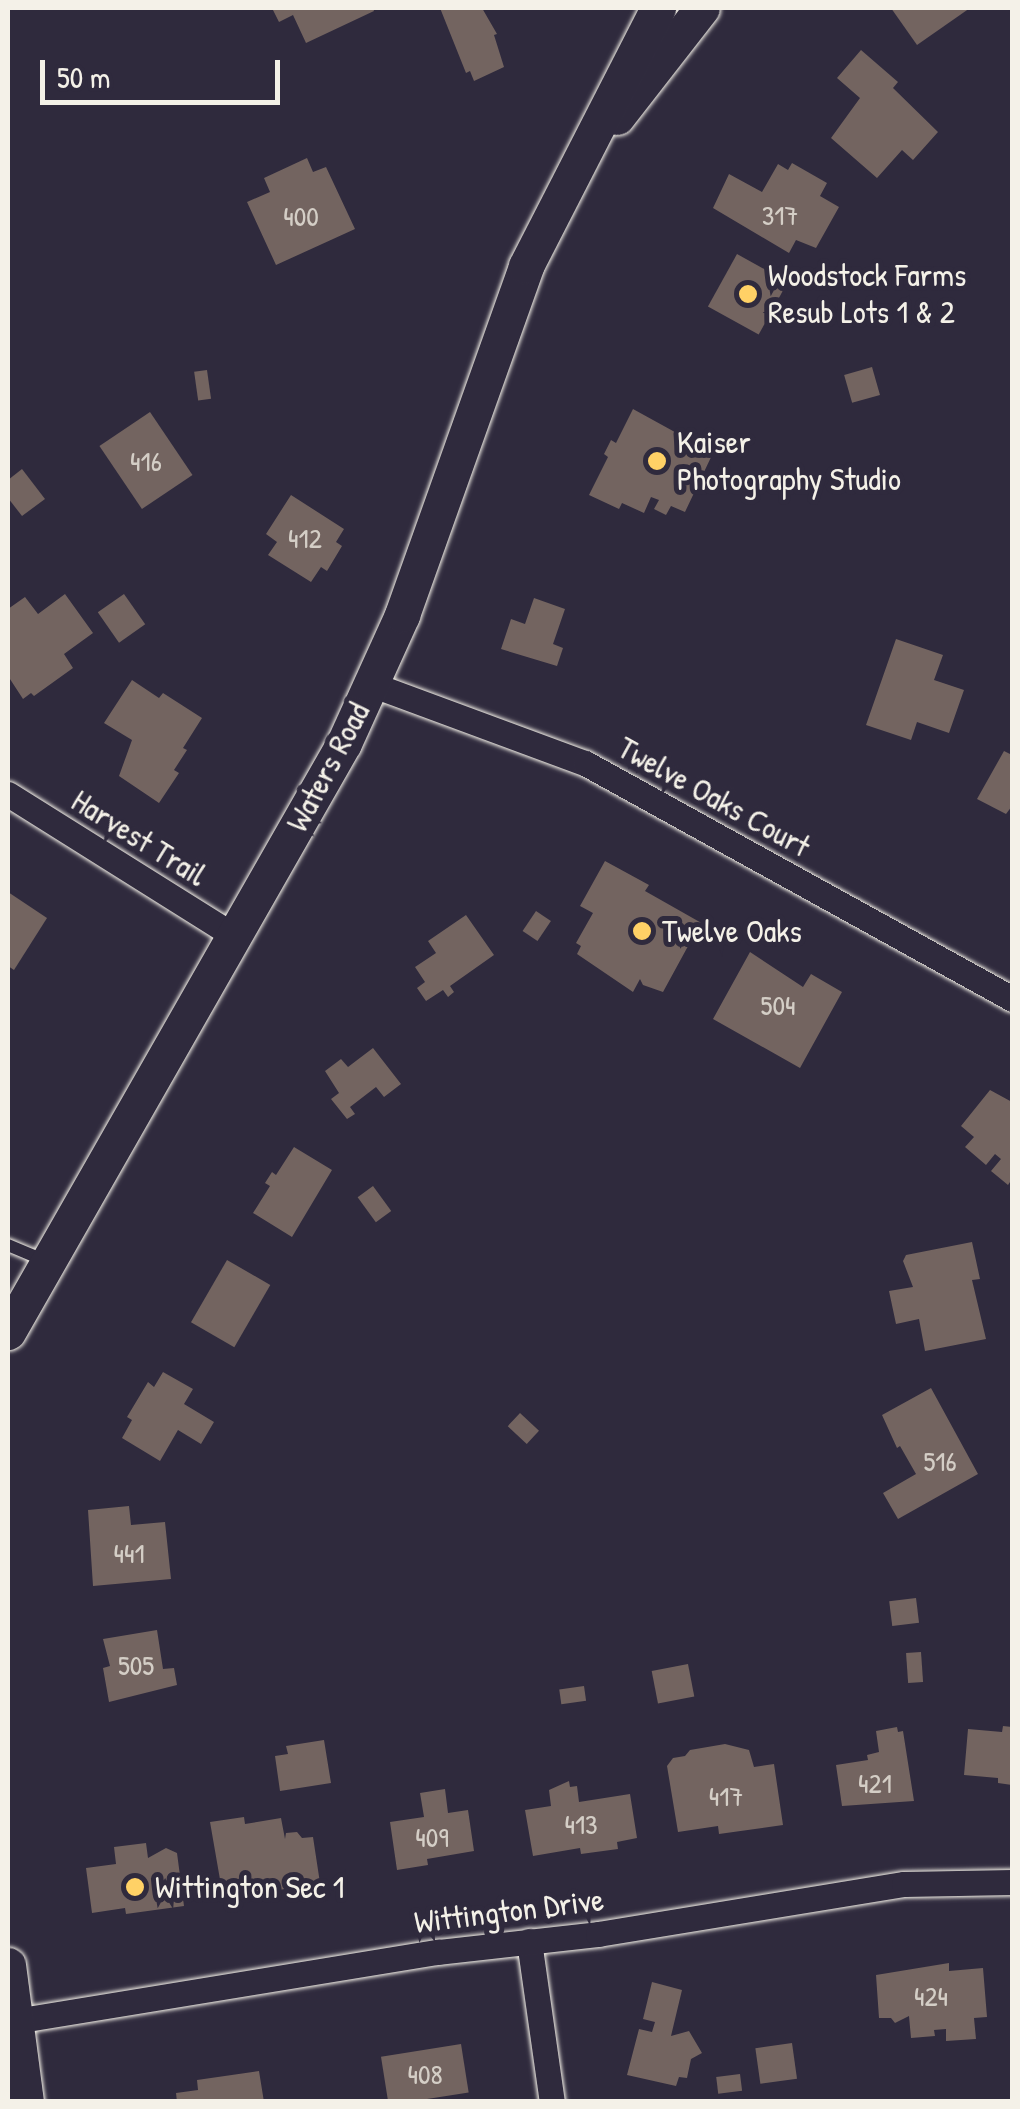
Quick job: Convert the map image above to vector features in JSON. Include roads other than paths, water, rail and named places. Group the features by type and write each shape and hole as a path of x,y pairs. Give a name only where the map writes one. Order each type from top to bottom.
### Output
{"street":[{"name":"Waters Road","path":"8,1332 344,744 436,523 526,266 658,8"},
{"name":"Waters Road","path":"574,167 665,60 702,8"},
{"name":"Twelve Oaks Court","path":"371,684 574,758 1012,999"},
{"name":"Harvest Trail","path":"8,794 236,937"},
{"name":"Wittington Drive","path":"15,2021 904,1884 1012,1882"},
{"path":"529,1941 552,2102"},
{"path":"8,1965 26,2102"}],"lane":[{"path":"9,1248 48,1262"}],"place":[{"name":"Woodstock Farms Resub Lots 1 & 2","path":"748,294"},
{"name":"Kaiser Photography Studio","path":"657,461"},
{"name":"Twelve Oaks","path":"642,931"},
{"name":"Wittington Sec 1","path":"135,1887"}]}
